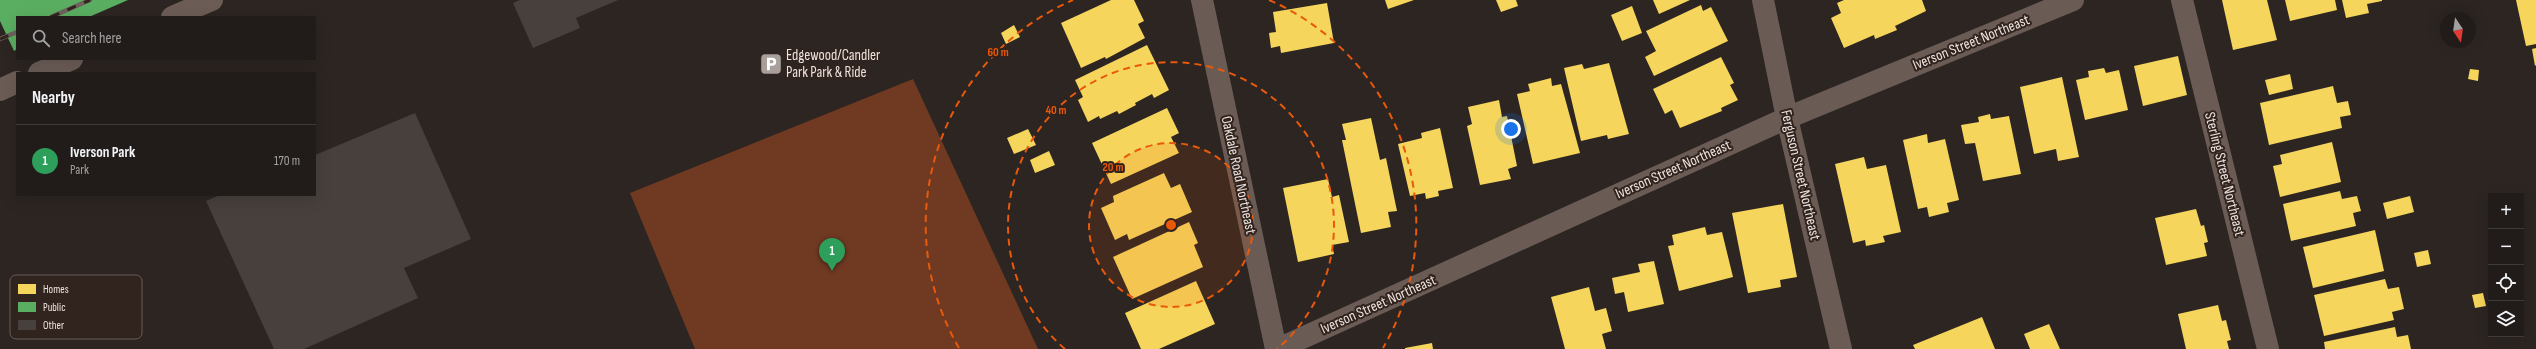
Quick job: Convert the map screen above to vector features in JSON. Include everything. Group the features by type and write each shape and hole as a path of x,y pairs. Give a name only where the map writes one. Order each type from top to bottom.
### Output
{"main road":[{"path":"174,16 212,0"},
{"path":"41,72 70,60"},
{"path":"0,90 16,82"}],"street":[{"name":"Oakdale Road Northeast","path":"1202,0 1277,349"},
{"name":"Ferguson Street Northeast","path":"1763,0 1787,118 1841,349"},
{"name":"Iverson Street Northeast","path":"1277,349 1787,118 2073,0"},
{"name":"Sterling Street Northeast","path":"2182,0 2268,349"}],"shaded area":[{"path":"913,79 1038,349 695,349 630,193"}],"building: Homes":[{"path":"1111,0 1134,0 1144,21 1138,24 1145,38 1106,59 1105,57 1081,68 1061,23"},
{"path":"1385,0 1414,0 1388,9"},
{"path":"1496,0 1516,0 1518,6 1501,12"},
{"path":"1653,0 1690,0 1659,14"},
{"path":"1844,0 1922,0 1926,11 1895,26 1897,30 1875,39 1874,35 1844,48 1831,18 1841,13 1837,3"},
{"path":"2222,0 2267,0 2277,40 2233,50"},
{"path":"2285,0 2335,0 2337,10 2290,21"},
{"path":"2342,0 2382,1 2367,4 2369,13 2346,18"},
{"path":"2516,0 2536,0 2536,44 2526,46"},
{"path":"1327,3 1334,43 1281,53 1280,46 1271,48 1269,33 1276,32 1273,12"},
{"path":"1701,5 1703,11 1711,7 1728,41 1654,76 1645,57 1656,51 1646,31"},
{"path":"1632,6 1642,33 1622,41 1611,15"},
{"path":"1014,25 1020,37 1006,44 1001,33"},
{"path":"1147,45 1169,90 1154,98 1152,94 1119,114 1117,111 1100,119 1099,116 1088,122 1078,100 1083,97 1075,80"},
{"path":"2536,48 2536,65 2535,66 2532,49"},
{"path":"2178,56 2187,95 2143,106 2134,66"},
{"path":"1721,57 1734,83 1730,85 1738,100 1721,108 1722,111 1680,128 1672,110 1665,114 1653,89"},
{"path":"1609,63 1629,134 1608,139 1607,135 1581,141 1564,68 1582,64 1584,69"},
{"path":"2104,68 2106,73 2119,70 2128,110 2085,120 2076,80 2089,77 2088,71"},
{"path":"2470,69 2479,70 2478,81 2468,79"},
{"path":"2290,74 2293,89 2269,95 2265,80"},
{"path":"2062,77 2079,157 2058,161 2056,149 2034,154 2020,87"},
{"path":"1551,78 1552,86 1561,84 1580,153 1533,164 1517,94 1530,91 1528,84"},
{"path":"2333,86 2337,103 2348,101 2351,115 2340,117 2342,128 2269,145 2260,103"},
{"path":"1499,100 1502,117 1507,116 1517,166 1508,169 1511,179 1480,185 1467,126 1472,124 1468,107"},
{"path":"1167,108 1179,133 1171,137 1179,153 1111,184 1092,143"},
{"path":"1990,114 1991,119 2009,116 2021,174 1983,181 1975,143 1965,144 1961,125 1979,122 1978,117"},
{"path":"1371,118 1380,160 1386,158 1397,211 1388,212 1391,227 1361,233 1342,140 1346,140 1342,124"},
{"path":"1440,128 1453,188 1438,191 1439,196 1426,199 1425,193 1410,196 1398,144 1422,138 1421,133"},
{"path":"1028,129 1036,145 1014,154 1007,138"},
{"path":"1927,134 1928,143 1945,139 1959,200 1947,203 1949,212 1929,217 1927,207 1918,209 1903,140"},
{"path":"2332,142 2341,182 2280,197 2273,166 2282,164 2280,155"},
{"path":"1049,151 1055,165 1035,173 1030,160"},
{"path":"1864,157 1867,169 1886,165 1901,232 1883,236 1885,242 1866,246 1865,240 1853,243 1835,164"},
{"path":"1164,173 1171,188 1180,184 1192,212 1129,240 1127,234 1115,240 1101,208 1114,202 1113,196"},
{"path":"1328,179 1332,197 1339,195 1349,242 1332,245 1334,254 1298,262 1283,188"},
{"path":"2340,191 2342,199 2357,196 2361,211 2353,213 2356,226 2291,241 2283,204"},
{"path":"2410,196 2414,212 2387,219 2383,203"},
{"path":"1783,204 1797,277 1780,280 1781,287 1748,293 1732,213"},
{"path":"2196,209 2201,226 2204,225 2208,242 2204,243 2207,256 2166,265 2155,218"},
{"path":"1189,222 1198,243 1194,245 1203,267 1132,299 1113,257"},
{"path":"1705,227 1707,235 1722,232 1733,277 1679,291 1668,246 1674,245 1672,235"},
{"path":"2375,230 2384,271 2313,288 2303,247"},
{"path":"2428,250 2431,264 2417,267 2414,253"},
{"path":"1654,261 1664,304 1628,312 1624,292 1615,294 1612,278 1640,272 1638,264"},
{"path":"2385,279 2388,289 2399,287 2404,309 2392,312 2394,320 2324,336 2314,295"},
{"path":"1196,281 1215,324 1159,349 1141,349 1125,313"},
{"path":"1589,287 1595,311 1606,308 1612,331 1602,334 1606,349 1565,349 1551,297"},
{"path":"2483,293 2486,306 2475,308 2472,295"},
{"path":"2218,305 2222,321 2226,320 2231,340 2227,341 2229,349 2186,349 2178,314"},
{"path":"1982,317 1995,349 1915,349 1913,345"},
{"path":"2049,324 2060,349 2030,349 2024,334"},
{"path":"2395,327 2397,337 2408,335 2411,349 2325,349 2324,342"},
{"path":"1432,343 1433,349 1405,349 1405,348"}],"building: Public":[{"path":"0,0 128,0 91,16 16,16 16,50 14,51 0,21"}],"building: Other":[{"path":"520,0 618,0 576,18 580,28 533,48 513,3"},
{"path":"415,113 471,239 404,268 418,298 304,349 274,349 206,201 218,196 316,196 316,155"}],"railway":[{"path":"53,16 90,0"},
{"path":"0,39 16,32"}],"place":[{"name":"Edgewood/Candler Park Park & Ride","path":"771,64"},
{"name":"Iverson Park","path":"832,271"}]}
